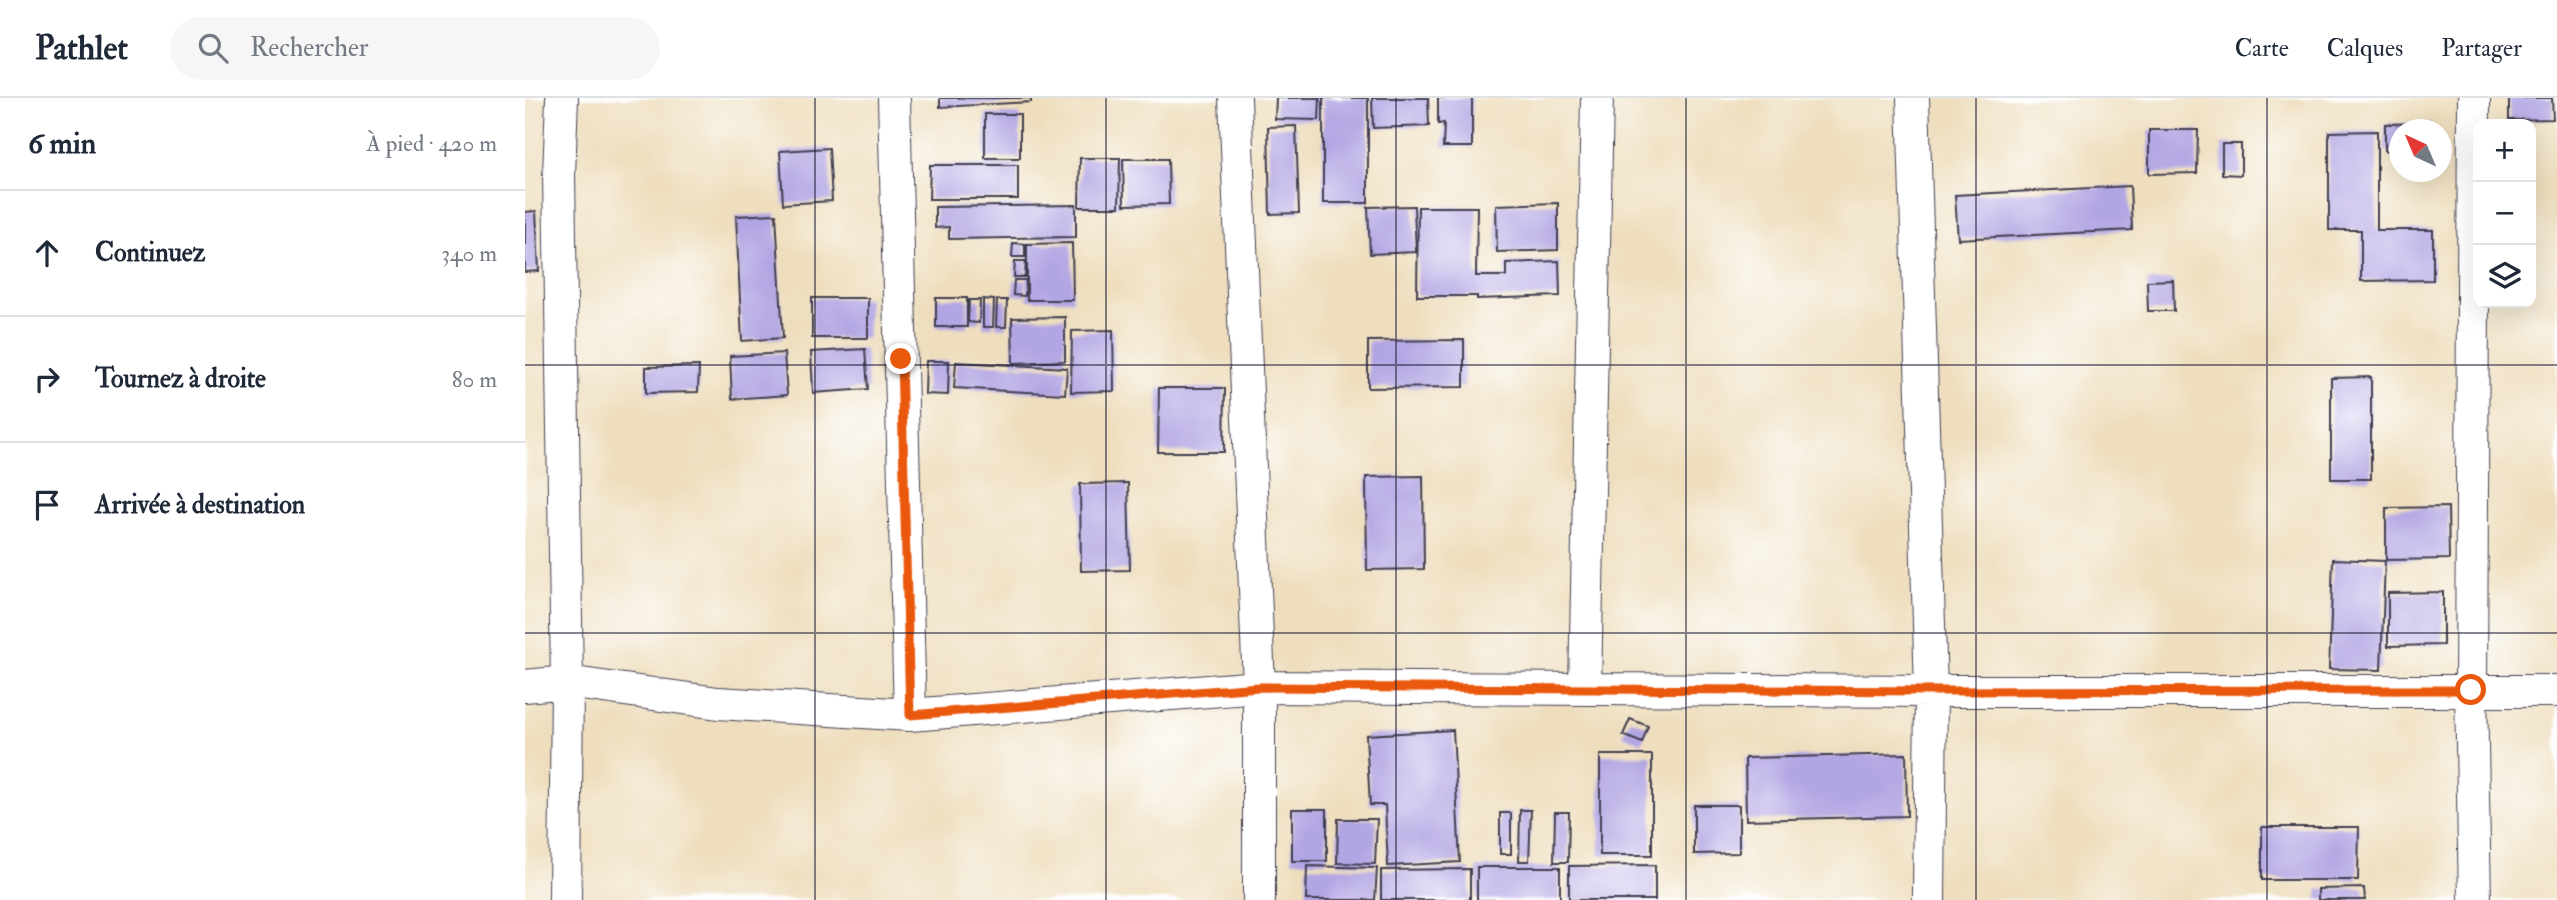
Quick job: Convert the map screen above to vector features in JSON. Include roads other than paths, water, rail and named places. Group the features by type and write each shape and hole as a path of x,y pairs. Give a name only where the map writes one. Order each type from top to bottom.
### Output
{"street":[{"path":"562,98 559,175 567,682 565,900"},
{"path":"894,98 910,715"},
{"path":"1235,98 1259,687 1259,900"},
{"path":"1585,688 1597,98"},
{"path":"1913,98 1931,691 1929,900"},
{"path":"2475,98 2471,690 2475,900"},
{"path":"525,686 567,682 718,702 910,715 1259,687 2557,691"}]}
